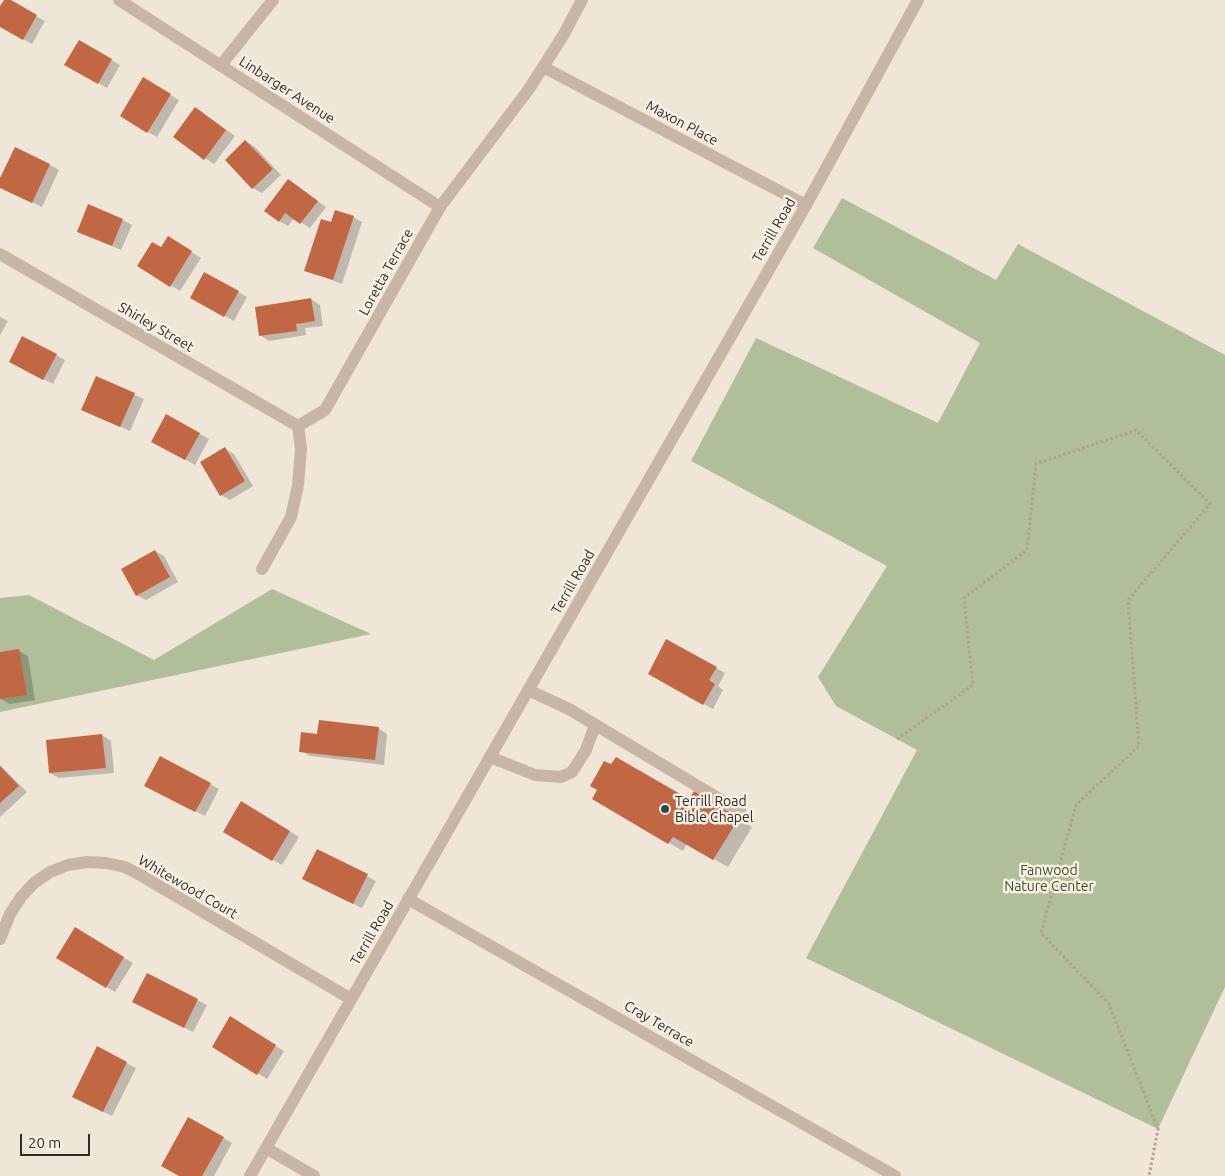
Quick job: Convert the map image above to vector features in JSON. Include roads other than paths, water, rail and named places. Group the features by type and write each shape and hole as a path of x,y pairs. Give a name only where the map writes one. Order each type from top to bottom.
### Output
{"street":[{"name":"Linbarger Avenue","path":"119,0 440,207"},
{"path":"221,65 273,0"},
{"name":"Loretta Terrace","path":"298,426 325,410 440,207 543,67 564,34 582,0"},
{"name":"Terrill Road","path":"250,1176 806,205 918,0"},
{"name":"Maxon Place","path":"543,67 806,205"},
{"name":"Shirley Street","path":"0,254 298,426"},
{"path":"262,569 291,517 298,485 301,449 298,426"},
{"path":"528,690 569,709 741,812"},
{"path":"490,757 535,775 561,777 572,772 586,750 595,725"},
{"name":"Whitewood Court","path":"0,939 10,914 21,897 34,883 50,872 68,865 87,862 106,863 125,868 142,876 351,999"},
{"name":"Cray Terrace","path":"408,899 895,1176"},
{"path":"266,1148 314,1176"}],"place":[{"name":"Terrill Road Bible Chapel","path":"665,809"}],"park label":[{"name":"Fanwood Nature Center","path":"1049,878"}]}
